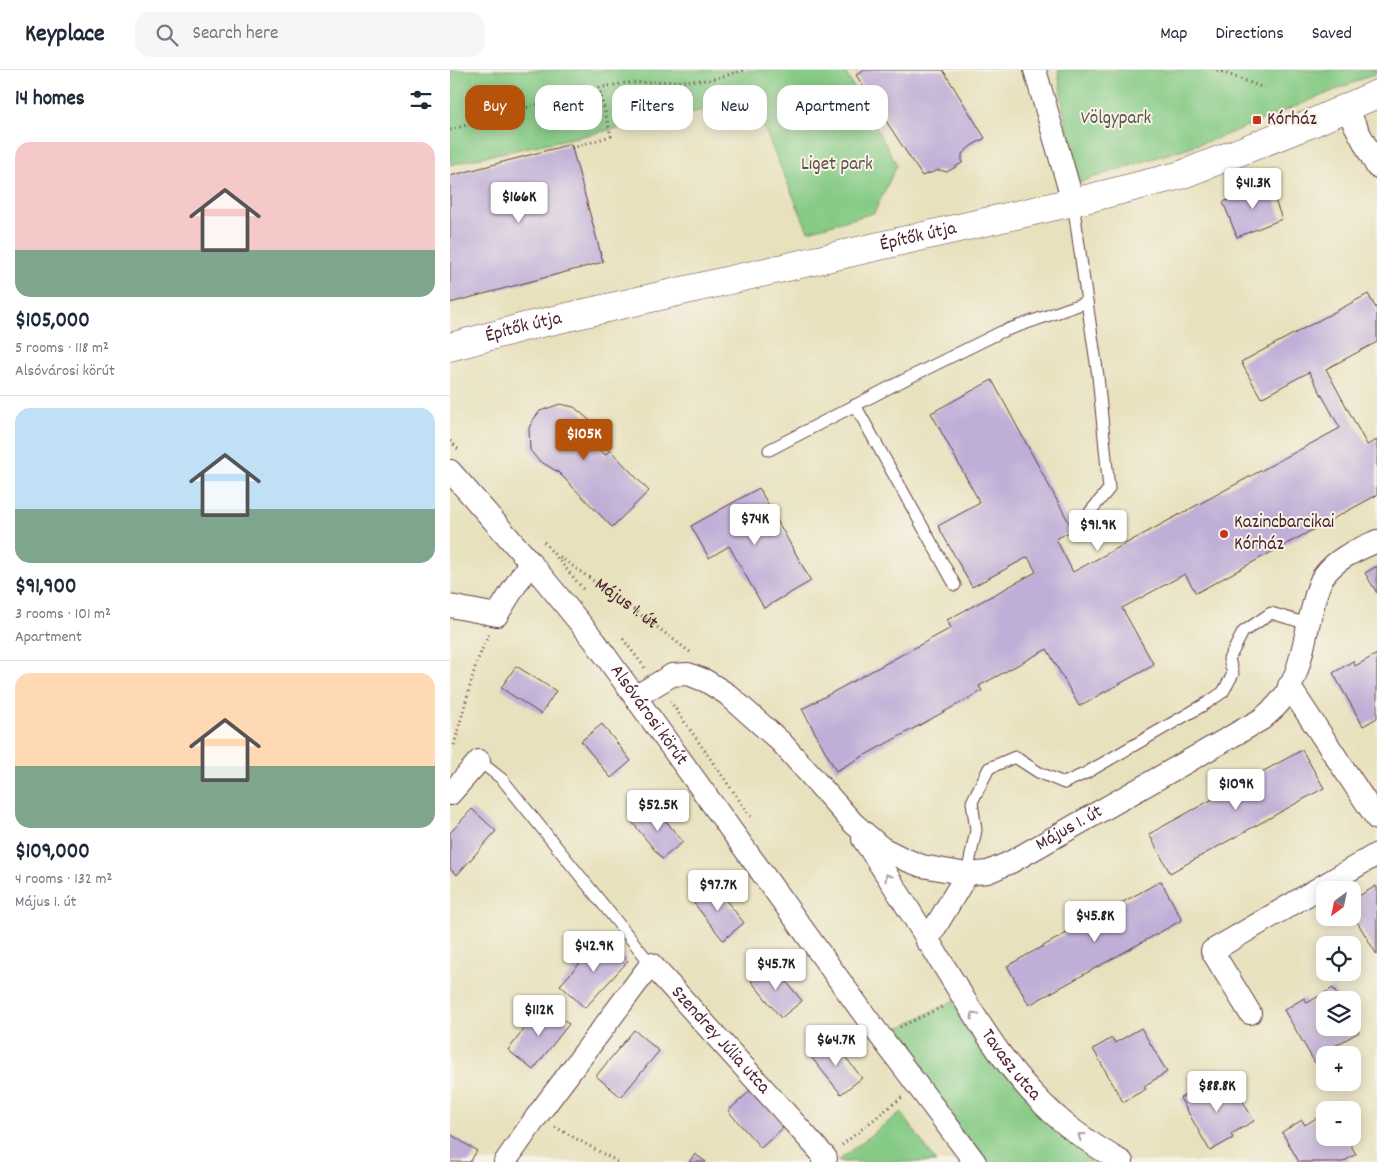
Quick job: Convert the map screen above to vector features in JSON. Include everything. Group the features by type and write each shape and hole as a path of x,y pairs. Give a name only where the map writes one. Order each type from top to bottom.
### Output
{"street":[{"path":"1035,70 1073,202"},
{"name":"Építők útja","path":"450,347 524,327 1073,202 1181,175 1377,94"},
{"path":"1346,108 1377,167"},
{"name":"Alsóvárosi körút","path":"450,471 530,562 594,640 881,1037 975,1162"},
{"name":"Május 1. út","path":"635,697 672,675 688,674 706,681 727,694 781,742 853,823 882,848 922,866 967,874 988,872 1011,862 1262,719 1280,702 1294,677 1322,578 1345,556 1377,541"},
{"path":"450,606 497,615 530,562"},
{"path":"1289,686 1376,815"},
{"path":"450,794 480,761"},
{"name":"Tavasz utca","path":"853,823 990,1040 1017,1076 1045,1106 1084,1138 1122,1162"},
{"path":"1250,1013 1212,951 1377,854"},
{"path":"927,941 967,874"},
{"path":"505,1162 537,1116 651,964"},
{"name":"Szendrey Júlia utca","path":"651,964 824,1160"}],"lane":[{"path":"1073,202 1098,376 1108,489 1090,512"},
{"path":"769,450 1000,332 1087,302"},
{"path":"855,405 955,585"},
{"path":"967,874 976,830 972,802 989,768 1015,757 1038,772 1064,783 1086,773 1223,692 1233,674 1229,659 1243,632 1271,613 1308,624"},
{"name":"Szendrey Júlia utca","path":"480,761 502,779 651,964"}],"path":[{"path":"602,87 625,83 710,80 745,70"},
{"path":"1217,70 1264,88"},
{"path":"572,148 611,136 602,100"},
{"path":"450,130 535,106"},
{"name":"Május 1. út","path":"530,562 556,555 688,650 706,681"},
{"path":"454,745 476,664 497,615"},
{"path":"881,1037 963,996"},
{"path":"824,1160 918,1085"},
{"path":"537,1116 618,1162"}],"green space":[{"name":"Liget park","path":"450,70 844,70 852,85 777,85 777,130 877,130 897,165 874,213 808,231 765,130 767,130 767,85 703,85 703,110 693,112 693,85 612,85 612,130 450,165"},
{"name":"Völgypark","path":"1058,70 1377,70 1377,73 1218,138 1079,182 1064,115"},
{"path":"963,996 990,1040 1122,1162 975,1162 881,1037"},
{"path":"901,1112 936,1162 838,1162 840,1159"}],"building":[{"path":"865,70 943,70 985,138 962,154 962,163 947,172 939,170 922,176 888,124 888,85 863,85 856,75"},
{"path":"571,144 603,262 450,303 450,176"},
{"path":"1269,184 1282,219 1237,237 1223,202"},
{"name":"Kazincbarcikai Kórház","path":"1368,294 1377,310 1377,342 1326,369 1367,445 1377,440 1377,495 1196,593 1185,574 1122,608 1154,665 1079,706 1047,649 979,686 982,691 836,771 802,709 951,628 947,620 1036,572 1028,557 972,587 938,526 980,503 931,413 992,380 1073,530 1056,539 1073,572 1340,428 1309,372 1261,398 1241,362"},
{"path":"560,404 574,407 594,424 600,424 599,440 594,445 605,455 610,450 649,491 612,527 558,472 538,460 530,450 529,428 533,420 540,411"},
{"path":"759,488 811,581 764,608 729,546 709,558 691,526"},
{"path":"1377,566 1377,593 1365,573"},
{"path":"1377,654 1377,718 1363,726 1333,673 1353,661 1355,666"},
{"path":"516,666 556,691 541,714 501,688"},
{"path":"602,724 631,761 611,778 581,741"},
{"path":"1302,750 1324,788 1170,873 1149,834"},
{"path":"653,805 683,842 662,859 632,822"},
{"path":"472,809 496,831 457,875 450,869 450,833"},
{"path":"1161,881 1182,920 1029,1005 1007,966"},
{"path":"714,885 744,923 723,940 693,902"},
{"path":"1376,886 1377,888 1377,955 1360,926 1361,895"},
{"path":"603,938 628,961 585,1008 560,985"},
{"path":"772,964 802,1001 781,1018 751,981"},
{"path":"1304,998 1307,1003 1316,998 1316,1036 1352,1036 1335,1046 1316,1046 1315,1063 1284,1010"},
{"path":"544,1004 569,1024 533,1070 508,1050"},
{"path":"1141,1028 1167,1072 1144,1086 1146,1089 1123,1102 1093,1049 1112,1038 1115,1043"},
{"path":"634,1030 659,1051 621,1097 596,1076"},
{"path":"832,1040 862,1078 841,1094 811,1057"},
{"path":"1229,1077 1254,1121 1231,1134 1233,1138 1210,1151 1180,1098 1200,1087 1203,1092"},
{"path":"752,1089 785,1126 761,1148 728,1111"},
{"path":"1316,1118 1316,1146 1351,1146 1356,1154 1343,1162 1299,1162 1282,1132 1302,1120 1305,1125"},
{"path":"450,1134 477,1151 470,1162 450,1162"},
{"path":"695,1154 706,1162 689,1162"}],"place":[{"name":"Kórház","path":"1257,120"},
{"name":"Kazincbarcikai Kórház","path":"1224,534"}]}
